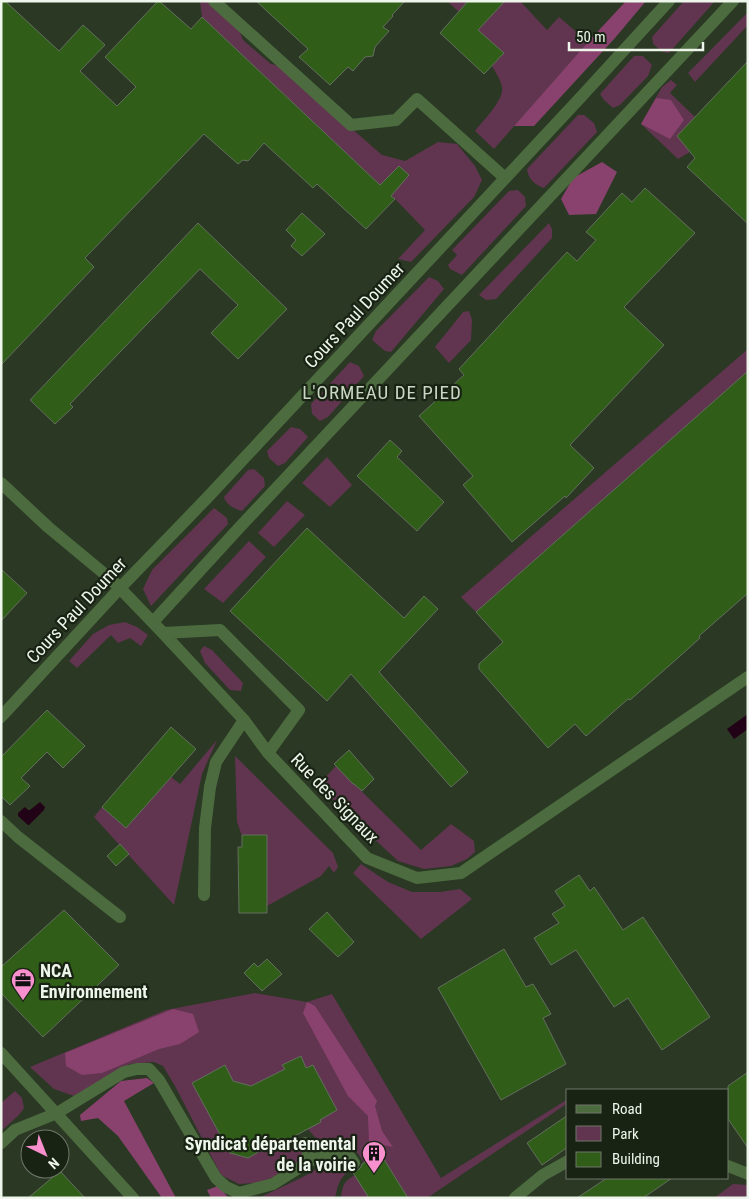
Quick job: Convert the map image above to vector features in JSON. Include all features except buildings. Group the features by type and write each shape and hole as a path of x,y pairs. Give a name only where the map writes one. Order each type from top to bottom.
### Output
{"street":[{"path":"214,1 350,125 396,120 417,99 505,178"},
{"name":"Cours Paul Doumer","path":"1,717 669,1"},
{"path":"153,622 244,522 733,1"},
{"name":"Rue des Signaux","path":"1,483 48,527 120,588 244,720 268,753 367,858 417,878 461,874 748,677"},
{"path":"163,633 220,630 300,710 268,753"},
{"path":"204,895 205,828 210,787 216,762 244,720"},
{"path":"1,821 18,838 120,917"},
{"path":"1,1054 133,1198"},
{"path":"1,1143 15,1130 56,1113 124,1072 149,1069 159,1080 216,1178 239,1195 273,1184 310,1161 330,1153 347,1153 354,1163"},
{"path":"305,1143 310,1161"},
{"path":"515,1198 544,1175 566,1162"},
{"path":"729,1166 748,1174"}],"shaded area":[{"path":"1,1 748,1 748,1198 1,1198"},
{"path":"626,1 646,1 615,38 534,126 514,126 588,42"},
{"path":"656,98 671,100 684,120 670,139 641,124"},
{"path":"602,162 617,172 596,214 569,215 561,199 573,178"},
{"path":"748,714 748,729 734,739 727,729"},
{"path":"40,802 45,807 44,810 29,825 18,816 18,813 25,807 30,810"},
{"path":"307,1002 315,1006 377,1101 375,1106 382,1131 393,1147 369,1142 368,1116 348,1096 303,1013"},
{"path":"173,1009 193,1014 199,1032 180,1044 159,1049 102,1073 82,1075 66,1066 65,1053"},
{"path":"147,1078 154,1083 124,1101 176,1198 162,1198 118,1136 98,1118 81,1121 80,1115 121,1081"},
{"path":"218,1186 228,1198 211,1198 207,1190"}],"green space":[{"path":"200,1 208,1 239,29 243,40 271,64 280,66 382,155 405,161 438,142 457,144 475,166 482,180 474,197 411,262 398,259 425,230 395,199 202,17"},
{"path":"447,1 468,1 459,12"},
{"path":"505,1 520,1 547,30 559,17 588,42 494,149 475,131 500,99 502,93 501,82 492,66 504,53 478,30"},
{"path":"684,1 715,1 669,53 663,52 653,44 652,37"},
{"path":"748,12 748,25 695,82 688,73"},
{"path":"634,56 643,56 652,65 648,76 620,105 613,108 600,94"},
{"path":"671,80 677,85 670,93 695,117 690,152 678,159 641,124 662,87"},
{"path":"578,115 584,115 594,123 597,132 544,188 538,185 530,179 527,169"},
{"path":"518,190 525,197 526,206 462,275 450,269 448,265 457,255 452,250 509,191"},
{"path":"549,223 552,229 552,238 496,299 486,300 479,295"},
{"path":"429,277 438,281 444,289 391,352 385,351 372,340 376,331"},
{"path":"469,311 472,320 471,340 449,363 435,347 463,312"},
{"path":"748,349 748,371 476,612 461,597"},
{"path":"350,362 359,366 364,376 328,417 320,421 312,414 311,404"},
{"path":"291,427 300,429 308,437 285,463 278,466 269,458 267,451"},
{"path":"327,457 352,485 330,507 302,483"},
{"path":"254,469 264,478 265,486 242,511 234,508 224,497 248,470"},
{"path":"287,501 305,515 274,547 258,533"},
{"path":"214,508 227,518 228,524 151,606 143,589 152,570"},
{"path":"249,541 266,557 223,603 204,589"},
{"path":"125,622 137,627 148,635 141,646 130,638 118,643 111,635 77,668 69,661 93,634 109,625"},
{"path":"204,646 212,650 243,683 241,691 230,690 205,663 200,651"},
{"path":"217,740 202,774 174,905 94,817 102,807 126,828 171,777 180,784"},
{"path":"235,756 333,853 338,867 334,873 329,866 321,876 267,906 237,822"},
{"path":"336,766 421,850 451,824 474,841 475,852 467,859 451,866 424,869 398,861 317,786"},
{"path":"361,864 388,882 412,892 440,892 460,889 472,899 421,939 353,873"},
{"path":"255,993 307,1002 332,994 441,1178 566,1100 566,1104 427,1198 408,1198 380,1153 364,1163 357,1152 348,1144 338,1143 324,1148 308,1129 296,1135 304,1159 281,1175 257,1183 239,1184 221,1175 163,1066 154,1062 130,1064 74,1096 54,1089 30,1067 166,1010"},
{"path":"15,1091 22,1098 24,1108 1,1131 1,1103"},
{"path":"334,1158 344,1158 352,1170 342,1178 335,1198 253,1198 261,1197 305,1176"},
{"path":"355,1175 369,1198 341,1198 344,1184"},
{"path":"733,1184 748,1185 748,1198 714,1198"}],"place":[{"name":"NCA Environnement","path":"23,1001"},
{"name":"Syndicat départemental de la voirie","path":"374,1174"}],"district":[{"name":"L'ORMEAU DE PIED","path":"382,392"}]}
